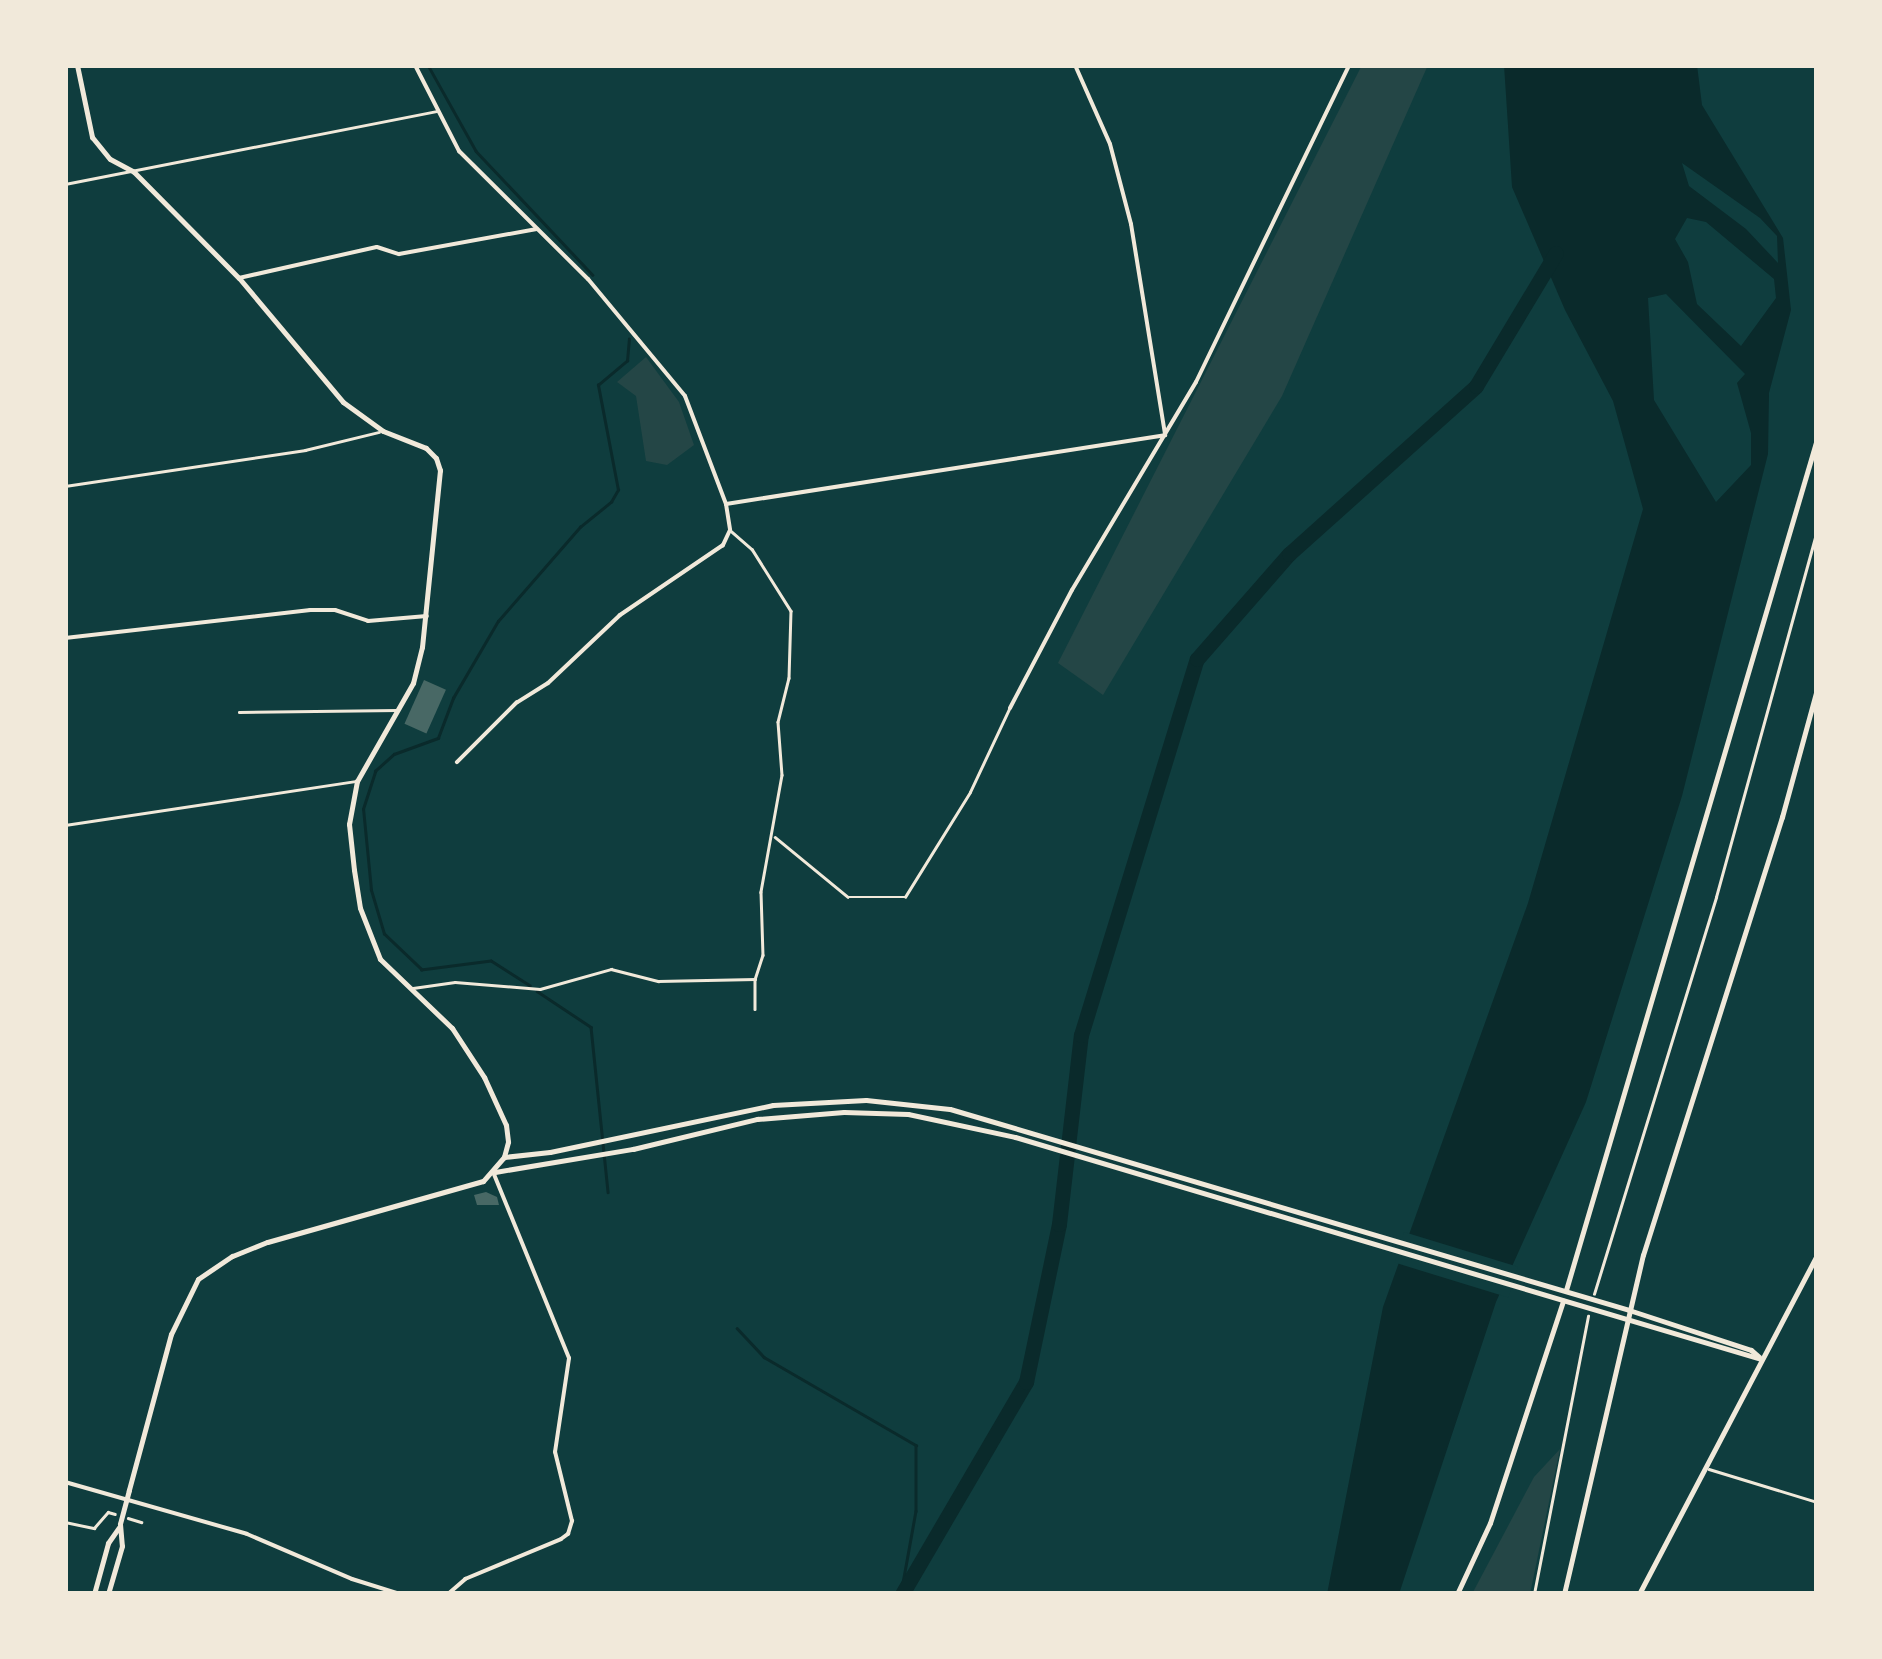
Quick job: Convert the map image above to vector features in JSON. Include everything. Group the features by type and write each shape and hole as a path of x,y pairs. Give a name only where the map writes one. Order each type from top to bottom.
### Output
{"street":[{"path":"78,65 92,137 110,159 134,172 239,278 343,402 383,430 426,448 440,470 427,616 413,683 357,781 349,824 360,908 380,959 452,1028 484,1078 506,1125 504,1156 483,1180 268,1242 214,1267 198,1279 180,1311 120,1524 108,1544 94,1594"},
{"path":"416,65 459,151 588,279 685,396 726,504 730,530 723,545 620,616 548,683 518,702 457,762"},
{"path":"1075,65 1110,144 1131,224 1165,435"},
{"path":"1010,708 1072,590 1165,435 1279,214 1349,65"},
{"path":"239,278 377,247 399,254 537,229"},
{"path":"726,504 1165,435"},
{"path":"1457,1594 1490,1523 1530,1410 1817,439"},
{"path":"65,638 310,610 335,610 368,620 427,616"},
{"path":"1564,1594 1628,1310 1782,817 1817,689"},
{"path":"504,1156 550,1152 773,1105 866,1100 950,1109 1628,1310 1751,1350 1761,1359"},
{"path":"493,1172 633,1149 757,1119 908,1114 974,1126 1627,1319 1738,1356 1761,1359"},
{"path":"448,1594 465,1579 561,1539 568,1534 572,1521 555,1452 569,1358 493,1172"},
{"path":"1638,1594 1817,1255"},
{"path":"65,1482 247,1534 352,1580 400,1594"},
{"path":"108,1594 122,1546 120,1524"}],"lane":[{"path":"65,184 438,111"},
{"path":"65,486 305,450 383,430"},
{"path":"730,530 752,549 791,611 788,678 778,722 782,776 761,892 762,955 755,979 755,1008"},
{"path":"239,712 328,707 398,710"},
{"path":"773,836 848,897 905,897 970,792 1010,708"},
{"path":"65,825 357,781"},
{"path":"412,988 455,982 540,989 611,969 658,981 755,979"},
{"path":"1706,1468 1817,1502"}],"path":[{"path":"1631,1176 1716,897 1817,530"},
{"path":"1534,1594 1561,1438"},
{"path":"65,1522 94,1528 108,1512 141,1522"}],"shaded area":[{"path":"1362,65 1428,65 1282,396 1103,695 1058,663"},
{"path":"1504,65 1697,65 1702,105 1783,238 1791,310 1769,393 1768,454 1682,796 1586,1102 1496,1302 1399,1594 1327,1594 1383,1307 1528,903 1643,509 1613,401 1565,310 1512,187","holes":["1682,163 1760,218 1777,236 1778,263 1746,229 1689,186","1687,218 1706,222 1774,279 1776,298 1741,346 1697,304 1688,262 1675,239","1666,294 1745,374 1737,383 1751,433 1751,465 1716,502 1654,400 1648,298"]},
{"path":"646,357 679,402 694,445 667,465 646,461 636,396 617,382"},
{"path":"1560,1449 1530,1594 1472,1594 1534,1477"}],"pier":[{"path":"1404,1232 1518,1267 1508,1297 1395,1263"}],"building":[{"path":"424,680 446,690 426,734 404,724"},
{"path":"486,1192 497,1197 499,1205 477,1205 474,1195"}],"waterway":[{"path":"428,65 476,151 593,275"},
{"path":"902,1594 1026,1382 1059,1224 1081,1035 1197,659 1289,554 1476,386 1556,253"},
{"path":"530,986 491,961 422,970 384,934 371,890 363,809 375,771 394,754 438,738 453,698 498,621 580,527 611,502 618,490 598,385 627,361 629,339"},
{"path":"537,991 591,1027 608,1192"},
{"path":"737,1328 764,1357 916,1445 916,1511 901,1594"}]}
